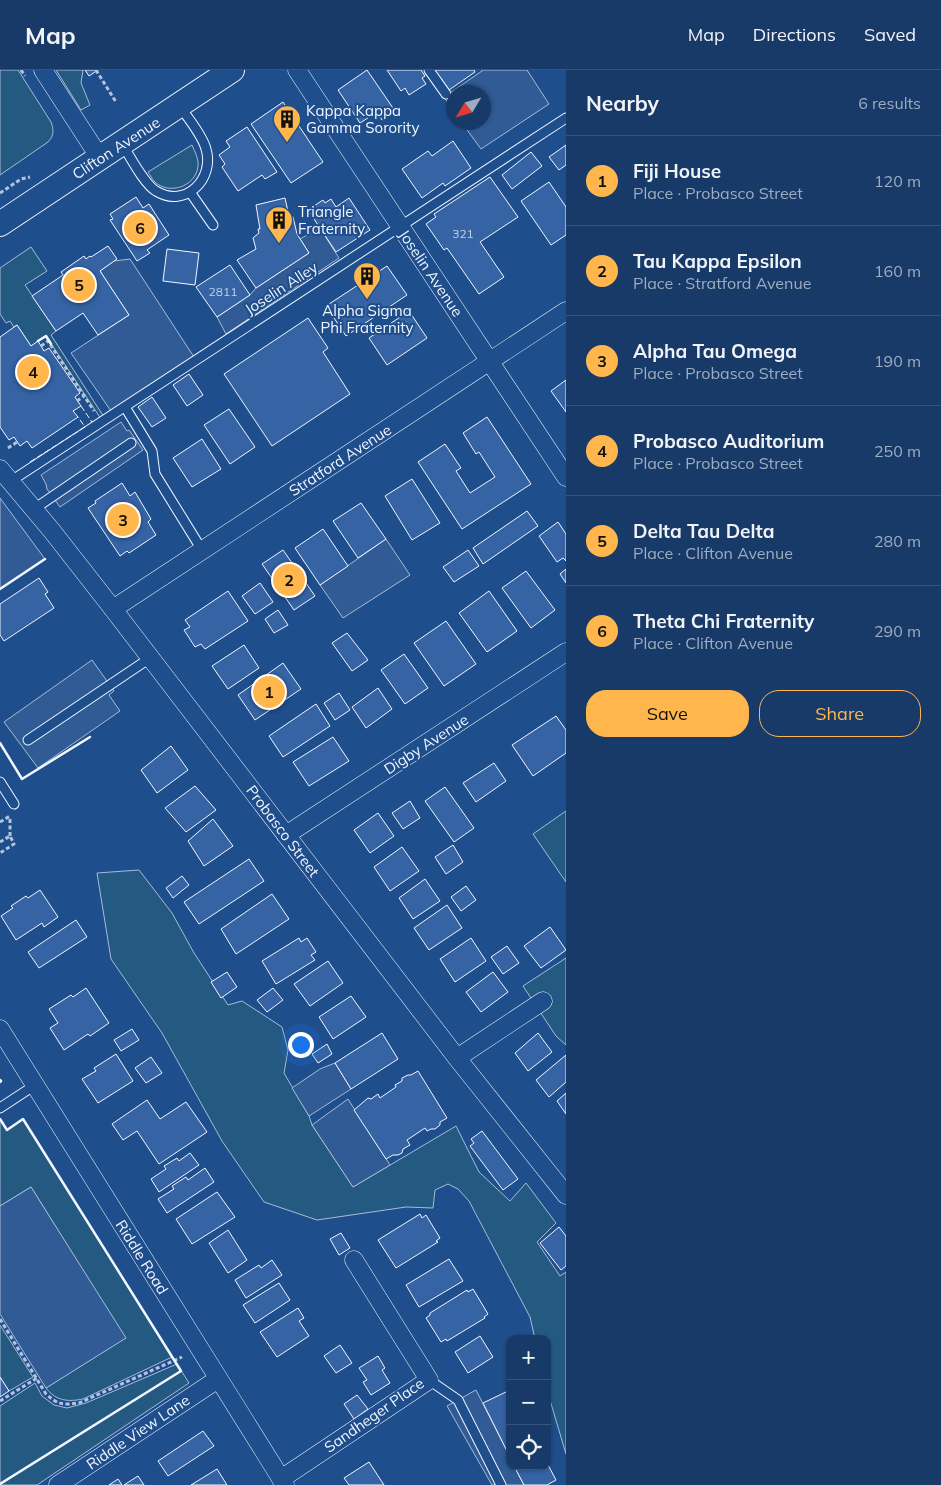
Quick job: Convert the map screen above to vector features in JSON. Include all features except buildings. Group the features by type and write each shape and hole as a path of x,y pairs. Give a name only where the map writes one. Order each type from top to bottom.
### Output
{"main road":[{"name":"Clifton Avenue","path":"0,224 232,70"}],"street":[{"path":"43,70 100,158"},
{"name":"Joselin Avenue","path":"296,70 566,477"},
{"name":"Stratford Avenue","path":"113,609 566,311"},
{"name":"Probasco Street","path":"5,475 113,609 457,1058 566,1195"},
{"name":"Digby Avenue","path":"286,835 566,652"},
{"path":"457,1058 543,1001"},
{"name":"Riddle Road","path":"0,1029 283,1482"},
{"name":"Sandheger Place","path":"283,1482 429,1380 354,1260"},
{"name":"Riddle View Lane","path":"58,1485 218,1379"}],"lane":[{"path":"429,70 446,94"},
{"path":"122,144 147,183 156,191 168,196 181,196 190,192 198,185 206,172 207,156 206,148 200,136 180,106"},
{"name":"Joselin Alley","path":"5,475 125,407 566,118"},
{"path":"190,192 213,225"},
{"path":"125,407 152,451 155,474 202,550"},
{"path":"34,509 131,443"},
{"path":"28,740 150,658"},
{"path":"0,782 14,804"},
{"path":"0,1108 35,1085"},
{"path":"429,1380 458,1400 501,1485"}],"path":[{"path":"96,70 116,102"},
{"path":"41,346 48,341 101,422"},
{"path":"78,401 84,396"},
{"path":"8,448 17,442"},
{"path":"0,852 14,844 10,836 10,816"},
{"path":"0,842 10,836"},
{"path":"0,1318 46,1394 54,1401 65,1405 79,1403 182,1357"},
{"path":"0,1401 37,1378"}],"shaded area":[{"path":"0,70 18,70 51,122 53,130 48,142 0,175"},
{"path":"56,70 83,70 81,83 90,105 81,110"},
{"path":"527,70 549,104 481,149 467,130 491,130 491,85 462,85 482,71"},
{"path":"192,145 197,156 198,167 192,180 181,187 174,188 167,188 155,182 148,172"},
{"path":"320,228 339,258 226,334 217,317 250,295 256,288 309,253 300,239"},
{"path":"31,247 47,271 25,285 56,331 51,335 104,417 101,419 46,336 31,346 17,325 14,327 10,321 6,323 0,314 0,268"},
{"path":"130,259 194,357 111,411 71,353 129,315 100,271 114,261"},
{"path":"121,422 143,450 60,507 47,489 41,475"},
{"path":"0,498 45,559 0,589"},
{"path":"386,539 410,575 343,618 320,585"},
{"path":"92,660 114,691 109,695 120,711 38,768 4,722"},
{"path":"566,811 566,882 533,834"},
{"path":"139,870 172,913 194,953 228,1005 242,1001 282,1027 288,1050 284,1073 309,1116 312,1125 353,1187 456,1126 479,1172 510,1201 526,1183 556,1223 537,1242 560,1276 566,1272 566,1454 551,1403 551,1335 534,1335 530,1317 469,1201 458,1189 448,1184 435,1190 433,1208 406,1207 317,1220 264,1202 222,1141 162,1033 111,959 97,873"},
{"path":"566,958 566,1045 556,1036 523,986"},
{"path":"335,1063 351,1089 309,1116 292,1088 320,1069"},
{"path":"348,1099 390,1165 353,1187 312,1125"},
{"path":"0,1119 7,1130 23,1119 172,1357 83,1399 63,1400 54,1396 46,1388 125,1338 31,1187 0,1206"},
{"path":"31,1187 126,1338 46,1388 0,1314 0,1206"},
{"path":"0,1325 33,1377 9,1391 0,1377"},
{"path":"177,1364 189,1383 37,1485 0,1485 0,1406 35,1383 42,1396 54,1405 67,1408 86,1403"},
{"path":"476,1390 506,1449 506,1470 516,1470 524,1485 492,1485 447,1406"}],"fence":[{"path":"81,406 92,422"},
{"path":"30,462 85,427 78,417"}],"wall":[{"path":"38,341 46,336 51,344"},
{"path":"0,589 45,559"},
{"path":"0,743 22,779 90,737"},
{"path":"0,1119 7,1130 23,1119 181,1371 0,1484"}],"place":[{"name":"Kappa Kappa Gamma Sorority","path":"287,143"},
{"name":"Theta Chi Fraternity","path":"140,228"},
{"name":"Triangle Fraternity","path":"279,244"},
{"name":"Delta Tau Delta","path":"79,285"},
{"name":"Alpha Sigma Phi Fraternity","path":"367,300"},
{"name":"Probasco Auditorium","path":"33,372"},
{"name":"Alpha Tau Omega","path":"123,520"},
{"name":"Tau Kappa Epsilon","path":"289,580"},
{"name":"Fiji House","path":"269,692"}]}
